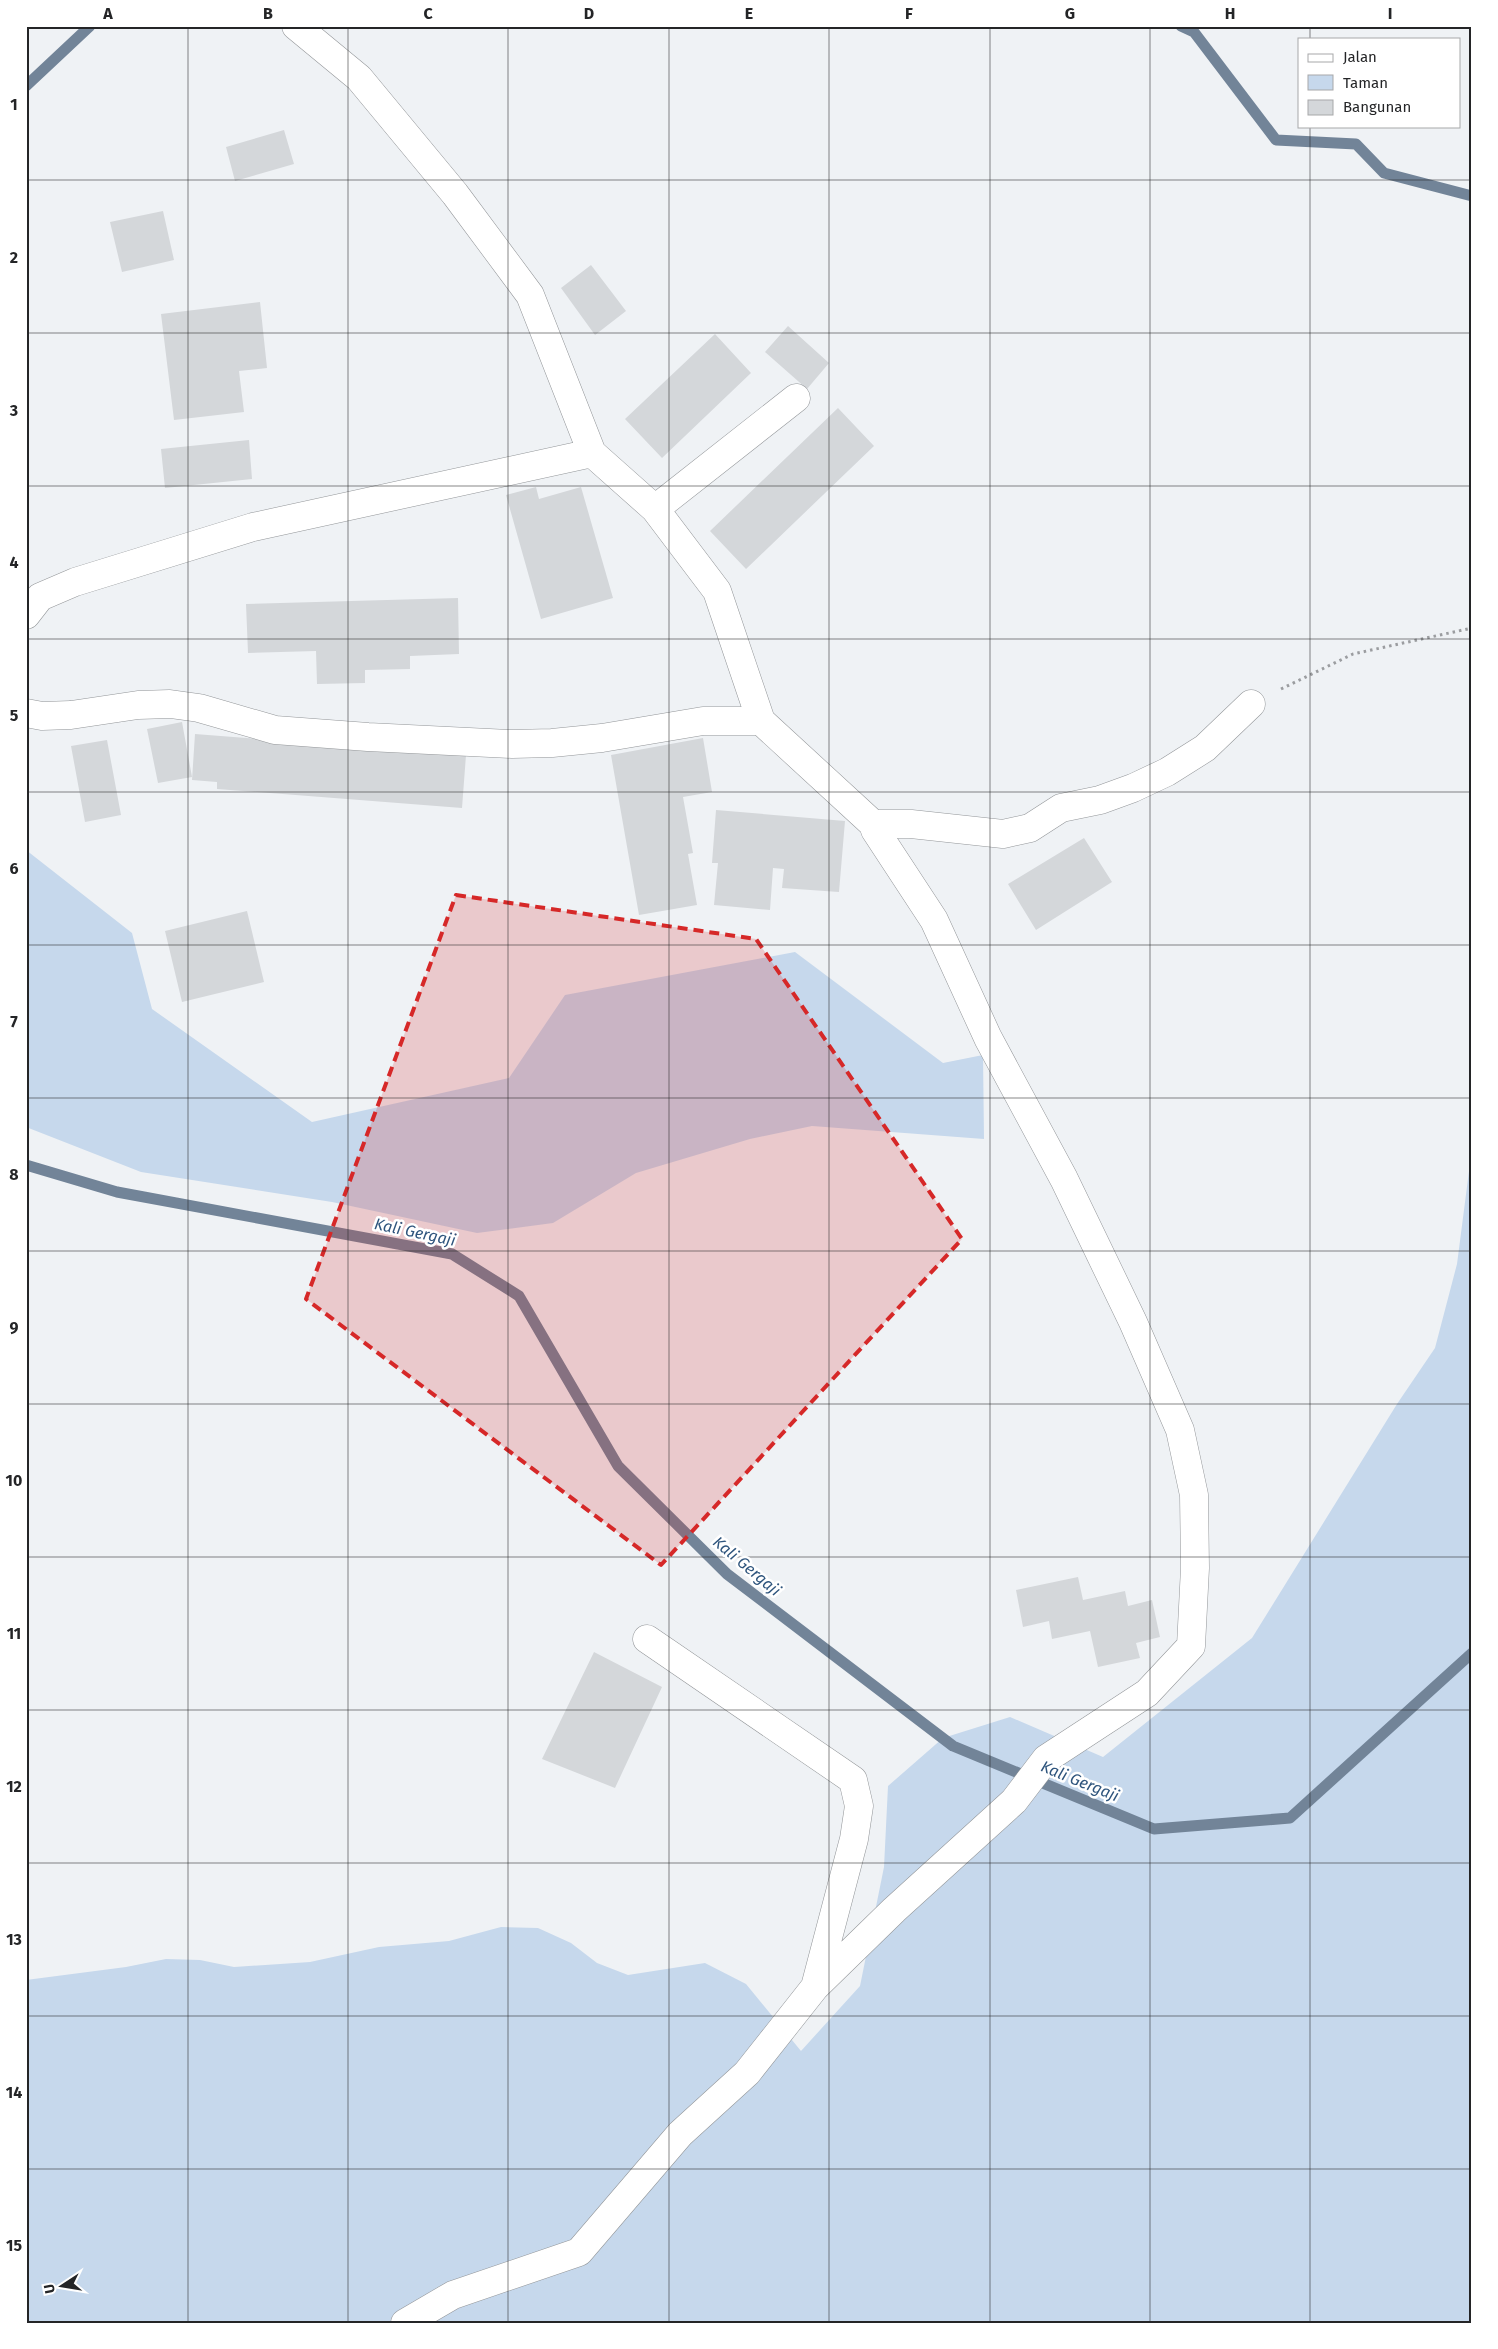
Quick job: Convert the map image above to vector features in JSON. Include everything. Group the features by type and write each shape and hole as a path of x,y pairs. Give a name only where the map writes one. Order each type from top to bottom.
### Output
{"street":[{"path":"296,26 359,78 455,194 530,295 592,453 655,509 717,591 761,721 873,824 934,920 988,1038 1064,1180 1133,1322 1180,1430 1194,1496 1196,1568 1191,1646 1147,1693 1046,1759 1014,1801 894,1910 815,1988 747,2072 680,2134 579,2252 453,2295 405,2323"},
{"path":"655,509 796,398"},
{"path":"26,616 40,597 75,582 253,527 592,453"},
{"path":"26,714 42,716 71,715 138,705 170,704 199,708 275,730 368,737 512,744 552,743 602,738 703,721 761,721"},
{"path":"873,824 911,824 1003,834 1030,828 1061,808 1100,800 1133,788 1166,772 1205,748 1251,704"},
{"path":"647,1638 853,1780 858,1806 854,1838 815,1988"}],"path":[{"path":"1251,704 1354,654 1472,628"}],"highlighted area":[{"path":"456,895 756,939 962,1239 661,1565 306,1299"}],"green space":[{"path":"26,850 132,933 152,1009 312,1122 509,1078 565,995 795,952 943,1063 983,1055 984,1139 812,1126 750,1139 636,1173 553,1223 477,1233 332,1202 141,1172 26,1127"},
{"path":"1472,1148 1472,2323 26,2323 26,1980 126,1967 166,1959 200,1960 234,1967 310,1962 379,1947 449,1941 501,1927 538,1928 571,1943 597,1963 628,1975 705,1963 746,1984 801,2051 860,1986 884,1867 888,1786 943,1738 1010,1717 1103,1757 1252,1638 1397,1404 1435,1348 1457,1264"}],"building":[{"path":"284,130 294,164 235,181 226,147"},
{"path":"163,211 174,260 122,272 110,222"},
{"path":"591,265 626,311 595,335 561,288"},
{"path":"260,302 267,368 239,371 244,412 174,420 161,314"},
{"path":"788,326 829,363 807,389 765,352"},
{"path":"715,334 751,373 662,458 625,419"},
{"path":"838,408 874,446 746,569 710,531"},
{"path":"249,440 252,479 165,488 161,449"},
{"path":"536,487 539,499 581,487 613,598 541,619 506,495"},
{"path":"458,598 459,654 410,656 410,669 365,670 365,683 317,684 316,651 248,653 246,604"},
{"path":"182,722 192,777 158,783 147,729"},
{"path":"195,734 466,755 462,808 217,789 217,782 192,780"},
{"path":"703,738 712,792 683,797 693,853 688,854 697,905 639,915 611,755"},
{"path":"107,740 121,815 85,822 71,746"},
{"path":"716,810 845,821 839,892 782,888 784,869 773,868 770,910 714,905 718,863 712,863"},
{"path":"1084,838 1112,882 1036,930 1008,884"},
{"path":"247,911 264,982 182,1002 165,931"},
{"path":"1078,1577 1083,1600 1125,1591 1128,1606 1152,1600 1160,1637 1136,1643 1140,1658 1098,1667 1090,1631 1052,1639 1049,1621 1023,1627 1016,1590"},
{"path":"594,1652 662,1687 615,1788 542,1759"}],"waterway":[{"path":"26,86 90,26"},
{"path":"1181,26 1194,32 1276,140 1356,144 1384,173 1472,196"},
{"name":"Kali Gergaji","path":"26,1165 117,1192 452,1254 519,1296 618,1466 727,1574 953,1746 1154,1829 1290,1818 1472,1653"}]}
